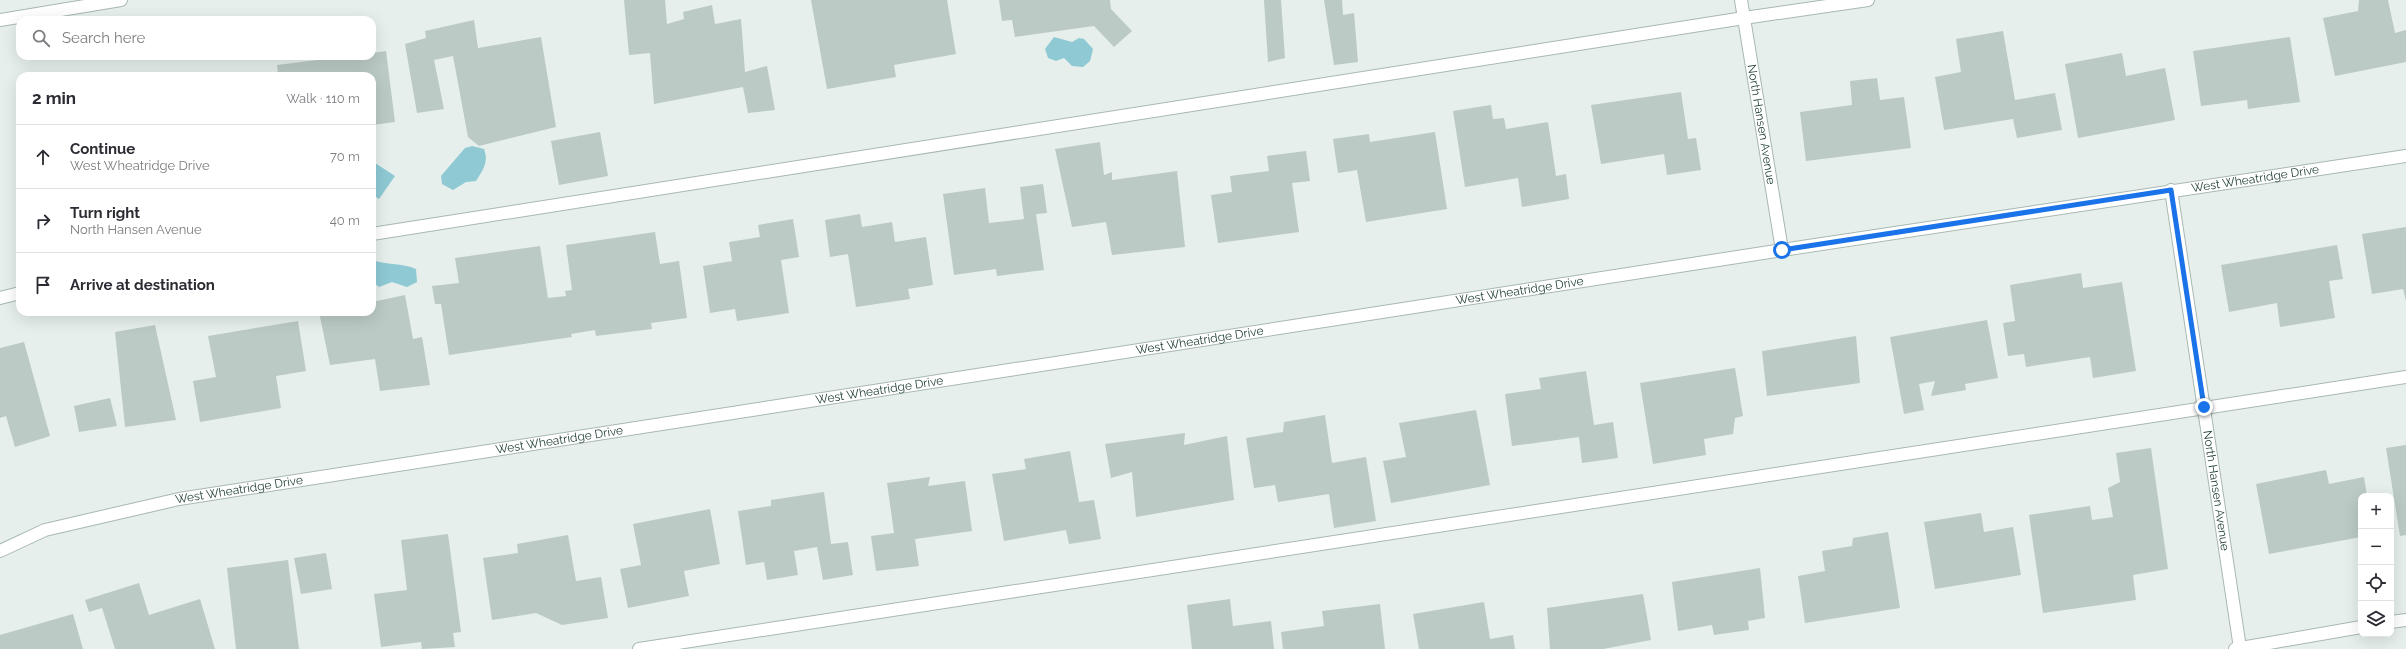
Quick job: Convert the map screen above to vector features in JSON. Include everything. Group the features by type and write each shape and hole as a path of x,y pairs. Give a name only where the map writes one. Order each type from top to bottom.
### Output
{"street":[{"path":"24,16 121,0"},
{"name":"North Hansen Avenue","path":"1741,0 1782,250"},
{"path":"376,233 1744,18 1868,0"},
{"path":"0,20 16,17"},
{"name":"West Wheatridge Drive","path":"0,551 45,530 179,498 2171,190 2406,156"},
{"name":"North Hansen Avenue","path":"2171,190 2204,407 2237,649"},
{"path":"0,298 16,294"},
{"path":"639,649 2406,377"},
{"path":"2394,622 2406,620"},
{"path":"2237,649 2358,628"}],"water":[{"path":"1054,37 1072,42 1079,38 1084,39 1093,49 1090,61 1083,67 1072,66 1064,58 1056,61 1048,58 1045,49"},
{"path":"472,146 484,149 486,158 486,162 476,181 466,182 453,190 442,184 441,176 465,148"},
{"path":"376,164 395,176 379,199 376,197"},
{"path":"376,261 416,269 417,282 407,287 392,282 379,287 376,284"}],"building":[{"path":"624,0 665,0 667,24 684,19 683,12 712,5 715,24 741,19 745,72 767,66 775,110 748,113 743,87 654,104 650,53 629,55"},
{"path":"811,0 947,0 956,54 894,65 896,77 827,89"},
{"path":"999,0 1110,0 1111,9 1132,31 1114,47 1094,26 1015,37 1012,20 1002,21"},
{"path":"1264,0 1281,0 1285,58 1268,62"},
{"path":"1324,0 1342,0 1343,15 1354,13 1358,62 1334,65"},
{"path":"2359,0 2388,0 2395,33 2406,30 2406,62 2335,76 2323,18 2358,11"},
{"path":"474,20 478,48 541,37 556,127 479,146 468,137 453,56 434,60 444,109 417,113 405,44 426,38 425,31"},
{"path":"2003,31 2015,100 2055,93 2062,130 2017,138 2013,119 1944,130 1935,77 1961,72 1956,39"},
{"path":"2290,37 2300,102 2248,109 2247,100 2201,106 2193,51"},
{"path":"386,51 395,122 376,124 376,72 278,72 277,65 318,60 376,60 376,52"},
{"path":"2122,53 2126,76 2165,68 2175,120 2078,138 2065,64"},
{"path":"1877,78 1880,100 1904,97 1911,148 1806,161 1800,112 1852,105 1850,81"},
{"path":"1681,92 1688,139 1696,138 1701,170 1667,175 1664,154 1601,164 1591,105"},
{"path":"1491,105 1493,119 1504,118 1506,129 1548,122 1556,176 1566,174 1569,199 1522,207 1518,178 1465,187 1453,111"},
{"path":"600,132 608,176 559,185 551,141"},
{"path":"1435,132 1447,209 1366,222 1357,170 1338,173 1333,139 1369,134 1370,142"},
{"path":"1100,142 1104,175 1112,172 1112,180 1177,171 1185,247 1112,255 1106,222 1072,227 1055,149"},
{"path":"1306,151 1310,181 1292,183 1299,232 1218,243 1211,195 1232,192 1230,176 1269,171 1267,156"},
{"path":"1043,184 1047,213 1036,214 1044,270 997,276 996,269 954,275 943,194 985,188 989,223 1024,219 1020,187"},
{"path":"860,214 862,227 892,222 895,242 926,237 933,285 908,289 910,299 856,307 848,254 830,257 825,220"},
{"path":"793,219 799,257 781,260 789,313 737,321 735,309 710,313 703,266 732,261 729,242 760,237 758,225"},
{"path":"2406,227 2406,301 2403,289 2372,294 2362,234"},
{"path":"655,232 660,264 679,261 687,318 651,323 652,329 596,336 595,330 571,334 572,337 449,355 441,304 435,304 432,286 459,283 455,258 540,246 548,298 566,296 565,291 572,290 566,245"},
{"path":"2337,245 2343,279 2329,281 2335,318 2280,327 2277,303 2229,312 2221,265"},
{"path":"2081,273 2083,288 2122,282 2136,371 2093,378 2090,357 2026,367 2024,354 2008,356 2003,323 2015,321 2010,285"},
{"path":"405,295 413,339 422,337 430,385 380,391 375,359 330,365 320,316 376,316 376,301"},
{"path":"1987,320 1998,378 1965,384 1966,390 1931,396 1935,381 1919,384 1924,410 1904,414 1890,337"},
{"path":"298,321 306,371 276,376 281,408 200,422 193,381 216,377 208,336"},
{"path":"155,325 176,420 125,427 115,332"},
{"path":"1856,336 1860,383 1767,396 1762,351"},
{"path":"24,342 50,436 15,447 6,416 0,418 0,348"},
{"path":"1735,368 1743,416 1735,418 1733,434 1704,439 1706,455 1653,464 1640,383"},
{"path":"1586,371 1594,425 1613,422 1618,458 1582,463 1579,437 1512,446 1505,394 1541,389 1539,378"},
{"path":"110,398 117,426 79,432 74,406"},
{"path":"1476,410 1490,485 1391,503 1383,461 1406,457 1399,423"},
{"path":"1325,415 1332,463 1366,457 1376,521 1334,528 1329,494 1278,502 1275,485 1254,488 1246,438 1283,432 1284,422"},
{"path":"1185,433 1184,445 1227,436 1234,500 1136,517 1132,472 1111,478 1105,444"},
{"path":"2406,445 2406,535 2400,536 2386,448"},
{"path":"2151,448 2168,569 2133,575 2136,600 2043,613 2029,515 2090,506 2092,520 2113,517 2108,488 2120,482 2116,453"},
{"path":"1070,451 1079,502 1094,500 1101,539 1069,544 1066,530 1004,541 992,474 1026,469 1024,459"},
{"path":"2326,470 2329,484 2364,477 2367,493 2358,493 2358,538 2269,554 2256,484"},
{"path":"930,477 928,486 965,481 972,531 915,539 919,566 876,571 871,536 894,533 887,483"},
{"path":"824,492 831,544 848,542 853,575 823,580 817,547 794,551 798,575 767,580 764,562 746,565 738,511 771,506 771,500"},
{"path":"710,509 720,564 684,571 689,596 628,608 620,569 641,565 633,524"},
{"path":"1981,513 1984,532 2013,527 2021,575 1935,589 1924,522"},
{"path":"1888,532 1900,608 1805,623 1798,576 1825,571 1822,551 1852,546 1853,538"},
{"path":"448,534 461,632 453,633 455,647 422,649 421,642 381,647 374,594 407,590 401,540"},
{"path":"568,535 576,581 601,577 608,618 562,625 536,613 492,620 483,558 518,553 517,544"},
{"path":"326,553 332,589 301,594 294,558"},
{"path":"288,560 299,649 236,649 227,568"},
{"path":"1760,568 1765,618 1748,621 1749,630 1714,635 1712,625 1678,631 1672,582"},
{"path":"139,583 149,615 200,599 215,649 115,649 102,608 89,612 85,600"},
{"path":"1643,594 1651,640 1603,649 1550,649 1547,608"},
{"path":"1230,599 1233,626 1271,621 1274,649 1192,649 1187,605"},
{"path":"1484,602 1490,639 1513,635 1515,649 1419,649 1413,614"},
{"path":"1380,604 1385,649 1283,649 1281,632 1324,626 1322,611"},
{"path":"73,614 83,649 0,649 0,635"}],"route":[{"path":"1782,250 2171,190 2204,407"}]}
